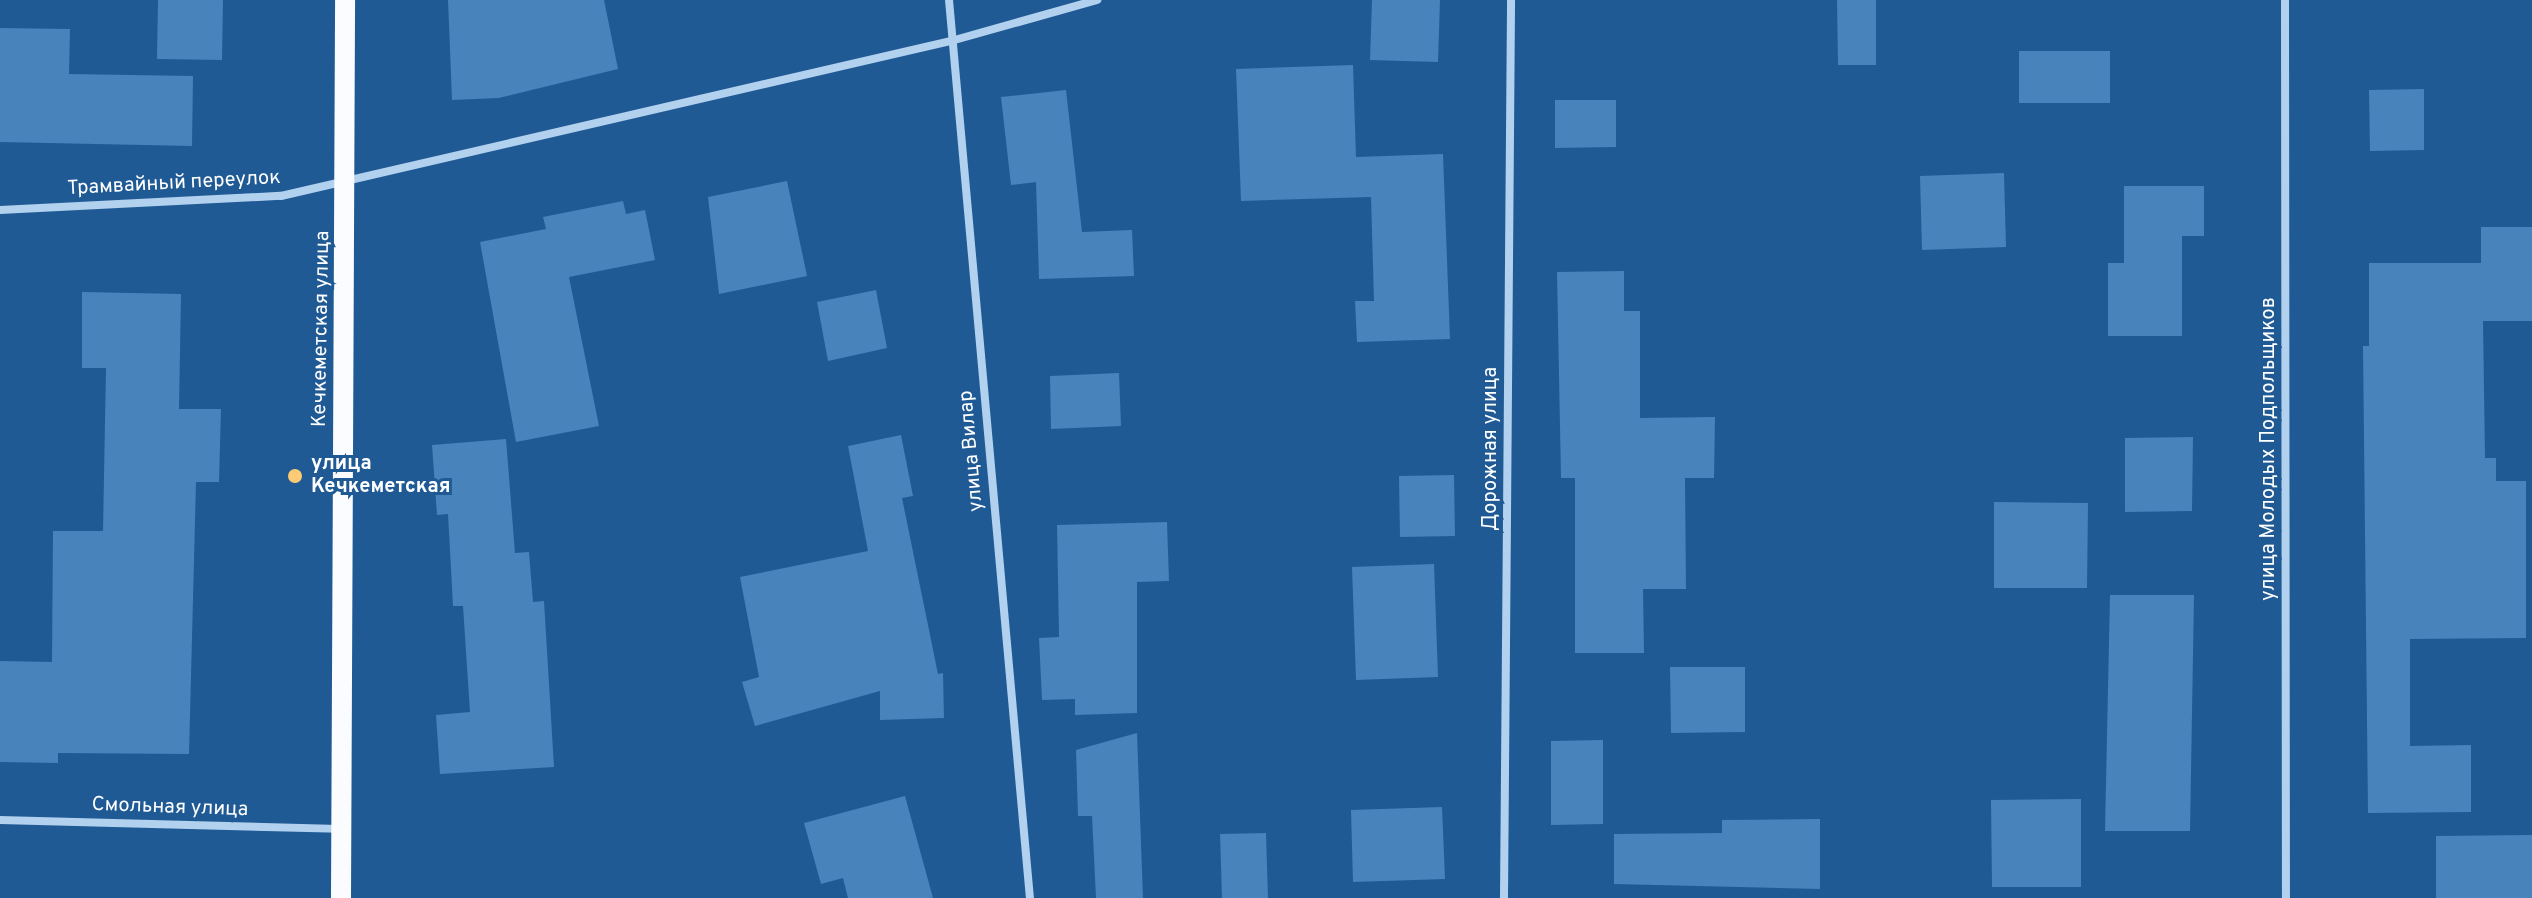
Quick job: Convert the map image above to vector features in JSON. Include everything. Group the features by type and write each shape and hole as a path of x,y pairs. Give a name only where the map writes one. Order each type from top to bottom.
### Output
{"main road":[{"name":"Кечкеметская улица","path":"341,898 339,829 348,176 345,0"}],"street":[{"name":"улица Вилар","path":"949,0 1030,898"},
{"name":"Трамвайный переулок","path":"0,210 281,196 348,176 951,41 1097,0"},
{"name":"Дорожная улица","path":"1504,898 1511,0"},
{"name":"улица Молодых Подпольщиков","path":"2285,0 2286,898"},
{"name":"Смольная улица","path":"0,820 339,829"}],"building":[{"path":"158,0 223,0 222,60 157,59"},
{"path":"448,0 604,0 618,69 499,98 452,100"},
{"path":"1372,0 1440,0 1438,62 1370,60"},
{"path":"1837,0 1876,0 1876,65 1838,65"},
{"path":"0,28 70,29 69,74 193,76 192,146 0,142"},
{"path":"2019,51 2110,51 2110,103 2019,103"},
{"path":"1353,65 1356,157 1443,154 1450,339 1357,342 1355,301 1374,301 1371,197 1241,201 1236,69"},
{"path":"2424,89 2424,150 2370,151 2369,90"},
{"path":"1066,90 1082,232 1132,230 1134,276 1039,279 1036,182 1011,185 1001,97"},
{"path":"1555,100 1616,100 1616,147 1555,148"},
{"path":"2004,173 2006,247 1922,250 1920,176"},
{"path":"787,181 807,276 719,294 708,197"},
{"path":"2124,186 2204,186 2204,236 2182,236 2182,336 2108,336 2108,263 2124,263"},
{"path":"623,201 626,214 645,210 655,260 569,277 599,426 516,442 480,242 546,229 543,217"},
{"path":"2481,227 2532,227 2532,321 2483,321 2485,458 2496,458 2496,481 2526,481 2526,638 2410,639 2410,746 2471,745 2471,812 2368,813 2363,346 2369,346 2369,263 2481,263"},
{"path":"1624,271 1624,311 1640,311 1640,418 1715,417 1714,478 1685,478 1686,589 1643,589 1644,653 1575,653 1575,478 1561,478 1557,272"},
{"path":"876,290 887,348 828,361 817,302"},
{"path":"82,292 181,294 179,409 221,409 219,482 196,482 189,754 58,753 58,763 0,762 0,661 52,662 53,531 103,531 106,368 82,368"},
{"path":"1119,373 1121,426 1051,429 1050,376"},
{"path":"901,435 913,496 902,498 938,674 943,673 944,718 880,720 880,691 755,726 742,682 759,677 740,577 868,551 848,446"},
{"path":"2193,437 2192,511 2125,512 2125,438"},
{"path":"506,439 515,553 529,552 533,602 544,601 554,767 440,774 436,715 470,712 463,606 453,606 448,514 437,515 432,445"},
{"path":"1454,475 1455,536 1400,537 1399,476"},
{"path":"1994,502 2088,503 2087,588 1994,588"},
{"path":"1167,522 1169,581 1137,582 1137,713 1075,715 1075,699 1042,700 1039,638 1059,637 1057,525"},
{"path":"1434,564 1438,677 1356,680 1352,567"},
{"path":"2110,595 2194,595 2190,831 2105,831"},
{"path":"1670,667 1745,667 1745,732 1671,733"},
{"path":"1137,733 1143,898 1096,898 1092,816 1078,816 1076,750"},
{"path":"1603,740 1603,824 1551,825 1551,741"},
{"path":"905,796 933,898 848,898 843,878 821,884 804,823"},
{"path":"2081,799 2081,887 1992,887 1991,800"},
{"path":"1442,807 1445,879 1353,882 1351,810"},
{"path":"1820,819 1820,889 1614,884 1614,834 1722,833 1722,820"},
{"path":"1266,833 1268,898 1222,898 1220,834"},
{"path":"2532,835 2532,898 2436,898 2436,836"}],"place":[{"name":"улица Кечкеметская","path":"295,476"}]}
